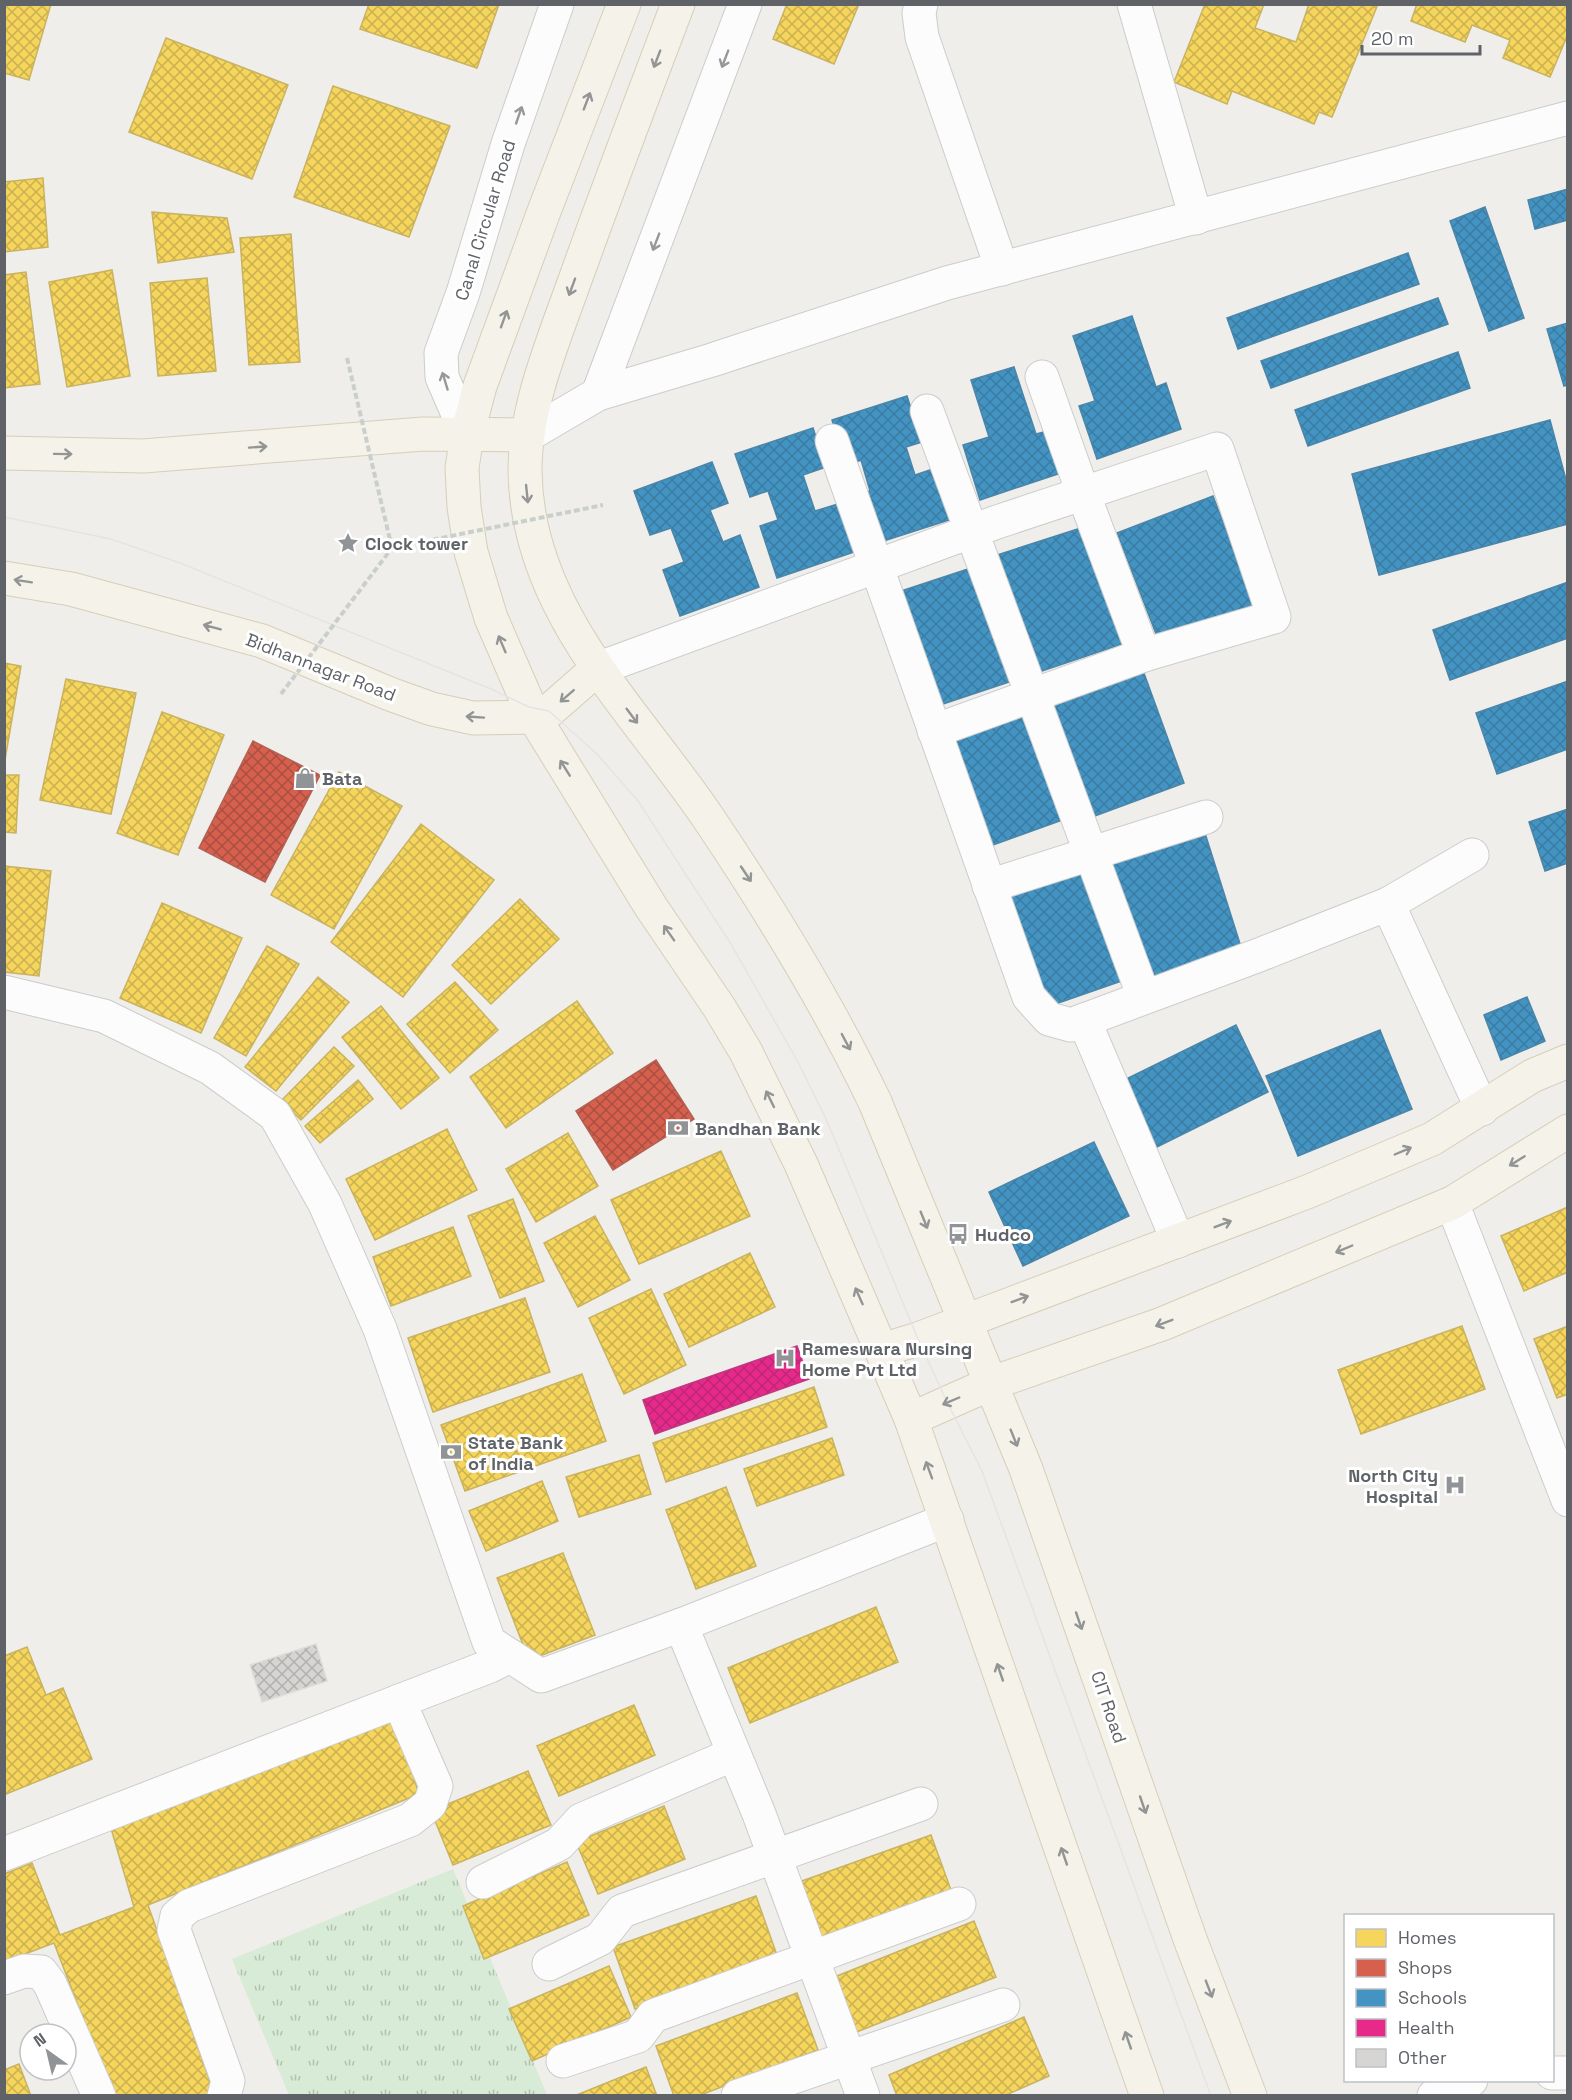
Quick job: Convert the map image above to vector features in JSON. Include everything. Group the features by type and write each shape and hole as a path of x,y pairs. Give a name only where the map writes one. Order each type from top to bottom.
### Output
{"main road":[{"path":"624,4 480,386 467,435 462,468 464,507 471,552 491,618 534,717 651,907 713,998 746,1052 801,1164 911,1419 1147,2096"},
{"name":"CIT Road","path":"678,4 592,232 536,396 528,435 525,468 533,535 548,580 597,669 718,832 789,944 847,1044 875,1102 1026,1469 1186,1928 1250,2096"},
{"path":"4,453 143,456 423,434 528,435"},
{"name":"Bidhannagar Road","path":"4,578 71,589 262,641 327,670 432,709 473,718 534,717"},
{"path":"534,717 549,711 597,669"},
{"path":"882,1350 918,1339 1307,1192 1432,1139 1532,1076 1568,1061"},
{"path":"911,1419 992,1383 1162,1324 1452,1203 1568,1131"}],"street":[{"name":"Canal Circular Road","path":"467,435 442,377 441,353 463,293 508,144 557,4"},
{"path":"598,394 745,4"},
{"path":"921,4 919,13 921,37 1002,269"},
{"path":"1134,4 1196,218"},
{"path":"528,435 598,394 712,360 948,283 1568,118"},
{"path":"1042,377 1144,655"},
{"path":"927,411 1144,997"},
{"path":"831,441 1029,997 1049,1019 1071,1025 1259,955 1388,904 1472,855"},
{"path":"597,669 971,532 1216,449 1274,617 1144,655 934,731"},
{"path":"989,886 1206,817"},
{"path":"1388,904 1482,1108"},
{"path":"4,992 104,1016 210,1068 275,1115 325,1204 380,1329 489,1642 541,1676 681,1625 947,1520"},
{"path":"1084,1020 1178,1241"},
{"path":"1452,1203 1568,1500"},
{"path":"681,1625 774,1855 862,2096"},
{"path":"4,1854 490,1666 510,1656"},
{"path":"224,2096 228,2081 174,1930 177,1916 189,1906 410,1820 430,1804 436,1786 399,1701"},
{"path":"483,1882 559,1844 581,1820 735,1754"},
{"path":"549,1964 600,1939 622,1911 921,1804"},
{"path":"563,2061 638,2036 653,2016 959,1904"},
{"path":"4,1978 24,1971 41,1972 50,1984 99,2096"},
{"path":"738,2096 848,2056 1002,2005"},
{"path":"1434,2096 1466,2082"}],"path":[{"path":"347,358 392,548"},
{"path":"281,694 392,548 603,505"}],"green space":[{"path":"453,1869 547,2095 289,2095 232,1959"}],"building: Homes":[{"path":"4,4 51,4 29,80 4,73"},
{"path":"369,4 499,4 477,68 360,29"},
{"path":"787,4 859,4 834,64 773,39"},
{"path":"1205,4 1264,4 1255,28 1296,42 1309,4 1378,4 1332,117 1319,112 1314,124 1232,91 1227,104 1174,82"},
{"path":"1417,4 1568,4 1568,34 1550,77 1503,58 1510,40 1472,25 1465,42 1411,21"},
{"path":"166,38 288,85 252,179 129,132"},
{"path":"333,86 450,126 409,237 294,197"},
{"path":"43,178 48,247 4,252 4,182"},
{"path":"152,212 227,218 234,252 158,263"},
{"path":"291,234 300,362 249,365 240,238"},
{"path":"112,270 130,376 67,387 49,282"},
{"path":"26,272 40,384 4,388 4,275"},
{"path":"207,278 216,371 158,376 150,283"},
{"path":"4,663 21,666 5,760 4,760"},
{"path":"66,679 136,693 111,814 40,800"},
{"path":"162,712 224,735 178,855 117,833"},
{"path":"339,772 402,806 334,929 271,895"},
{"path":"4,775 19,775 16,833 4,832"},
{"path":"421,824 494,880 403,997 331,942"},
{"path":"4,866 51,871 39,976 4,972"},
{"path":"520,899 559,939 491,1004 452,965"},
{"path":"162,903 242,938 201,1033 120,998"},
{"path":"267,946 299,964 246,1056 214,1038"},
{"path":"318,977 349,1002 276,1091 245,1067"},
{"path":"455,982 498,1030 450,1073 407,1024"},
{"path":"577,1001 613,1053 506,1128 470,1077"},
{"path":"381,1006 439,1078 401,1109 342,1037"},
{"path":"334,1047 354,1066 301,1120 281,1101"},
{"path":"358,1080 373,1099 320,1143 305,1126"},
{"path":"447,1129 477,1190 375,1240 346,1179"},
{"path":"568,1133 598,1186 536,1222 506,1169"},
{"path":"721,1151 750,1216 639,1264 611,1200"},
{"path":"513,1199 544,1281 500,1298 468,1216"},
{"path":"1568,1207 1568,1272 1524,1291 1501,1236"},
{"path":"595,1216 630,1280 578,1307 544,1243"},
{"path":"453,1227 471,1276 391,1306 373,1257"},
{"path":"750,1253 775,1307 689,1347 664,1294"},
{"path":"651,1289 686,1365 624,1394 589,1318"},
{"path":"525,1298 550,1372 433,1412 408,1338"},
{"path":"1462,1326 1485,1389 1361,1434 1338,1370"},
{"path":"1568,1326 1568,1394 1557,1398 1534,1339"},
{"path":"582,1374 606,1441 465,1491 441,1425"},
{"path":"814,1387 827,1427 666,1482 653,1443"},
{"path":"832,1438 844,1475 757,1506 744,1469"},
{"path":"639,1455 651,1494 579,1517 566,1477"},
{"path":"542,1481 558,1521 486,1551 469,1511"},
{"path":"726,1487 756,1566 696,1589 666,1510"},
{"path":"563,1553 595,1635 529,1660 497,1578"},
{"path":"876,1607 898,1662 750,1723 728,1668"},
{"path":"27,1647 46,1695 63,1688 92,1759 4,1795 4,1656"},
{"path":"634,1705 655,1755 559,1796 537,1746"},
{"path":"393,1713 419,1794 148,1905 215,2096 113,2096 54,1943 4,1962 4,1874 32,1863 60,1935 134,1907 110,1825"},
{"path":"528,1771 551,1825 453,1865 431,1811"},
{"path":"664,1806 685,1859 598,1894 576,1842"},
{"path":"931,1835 951,1890 819,1938 799,1882"},
{"path":"567,1862 589,1915 484,1959 463,1906"},
{"path":"756,1896 778,1958 635,2009 613,1947"},
{"path":"974,1921 996,1977 854,2033 832,1978"},
{"path":"609,1966 631,2017 532,2061 509,2009"},
{"path":"797,1993 818,2050 698,2096 674,2096 656,2046"},
{"path":"1024,2017 1049,2076 1004,2096 897,2096 889,2075"},
{"path":"18,2064 18,2082 26,2082 31,2096 4,2096 4,2070"},
{"path":"646,2067 657,2096 574,2096"}],"building: Shops":[{"path":"253,741 320,775 265,882 199,848"},
{"path":"656,1060 694,1119 613,1170 576,1111"}],"building: Schools":[{"path":"1568,189 1568,220 1535,229 1528,200"},
{"path":"1485,207 1524,318 1489,331 1450,221"},
{"path":"1408,253 1419,284 1238,349 1227,318"},
{"path":"1438,298 1448,324 1271,388 1261,361"},
{"path":"1132,316 1156,387 1166,383 1181,429 1097,459 1079,406 1095,401 1073,336"},
{"path":"1568,323 1568,385 1564,386 1547,329"},
{"path":"1458,352 1470,388 1308,446 1295,410"},
{"path":"1014,367 1036,434 1048,431 1061,473 980,500 963,445 989,437 971,380"},
{"path":"907,396 922,442 906,447 915,475 933,469 949,520 871,545 856,496 870,491 861,460 846,466 832,420"},
{"path":"1550,420 1568,487 1568,524 1379,575 1352,474"},
{"path":"813,428 826,467 803,475 815,511 838,504 854,552 777,578 760,526 778,520 768,491 750,497 735,454"},
{"path":"712,462 728,503 710,510 723,542 740,535 759,587 680,616 663,570 684,562 671,528 650,535 634,491"},
{"path":"1213,496 1255,607 1160,644 1117,533"},
{"path":"1087,526 1125,643 1033,674 994,556"},
{"path":"971,568 1009,682 931,708 892,594"},
{"path":"1568,582 1568,638 1450,680 1433,630"},
{"path":"1141,665 1184,783 1092,817 1048,699"},
{"path":"1568,681 1568,749 1497,774 1476,713"},
{"path":"1025,707 1065,819 979,850 939,738"},
{"path":"1568,809 1568,863 1545,871 1529,822"},
{"path":"1204,830 1242,950 1147,980 1109,861"},
{"path":"1092,858 1133,977 1041,1009 1000,890"},
{"path":"1527,997 1545,1041 1501,1060 1484,1015"},
{"path":"1236,1025 1268,1092 1157,1147 1124,1080"},
{"path":"1380,1030 1412,1109 1298,1156 1266,1076"},
{"path":"1094,1142 1129,1216 1023,1266 989,1192"}],"building: Health":[{"path":"797,1346 809,1379 655,1434 643,1400"}],"building: Other":[{"path":"316,1644 327,1681 262,1702 250,1665"}],"tram line":[{"path":"4,517 111,539 180,563 491,689 529,707 549,711 598,755 638,801 731,944 799,1064 827,1121 918,1339 982,1471 1211,2096"}],"place":[{"name":"Clock tower","path":"348,543"},
{"name":"Bata","path":"305,778"},
{"name":"Bandhan Bank","path":"678,1128"},
{"name":"Hudco","path":"958,1234"},
{"name":"Rameswara Nursing Home Pvt Ltd","path":"785,1358"},
{"name":"State Bank of India","path":"451,1452"},
{"name":"North City Hospital","path":"1455,1485"}]}
